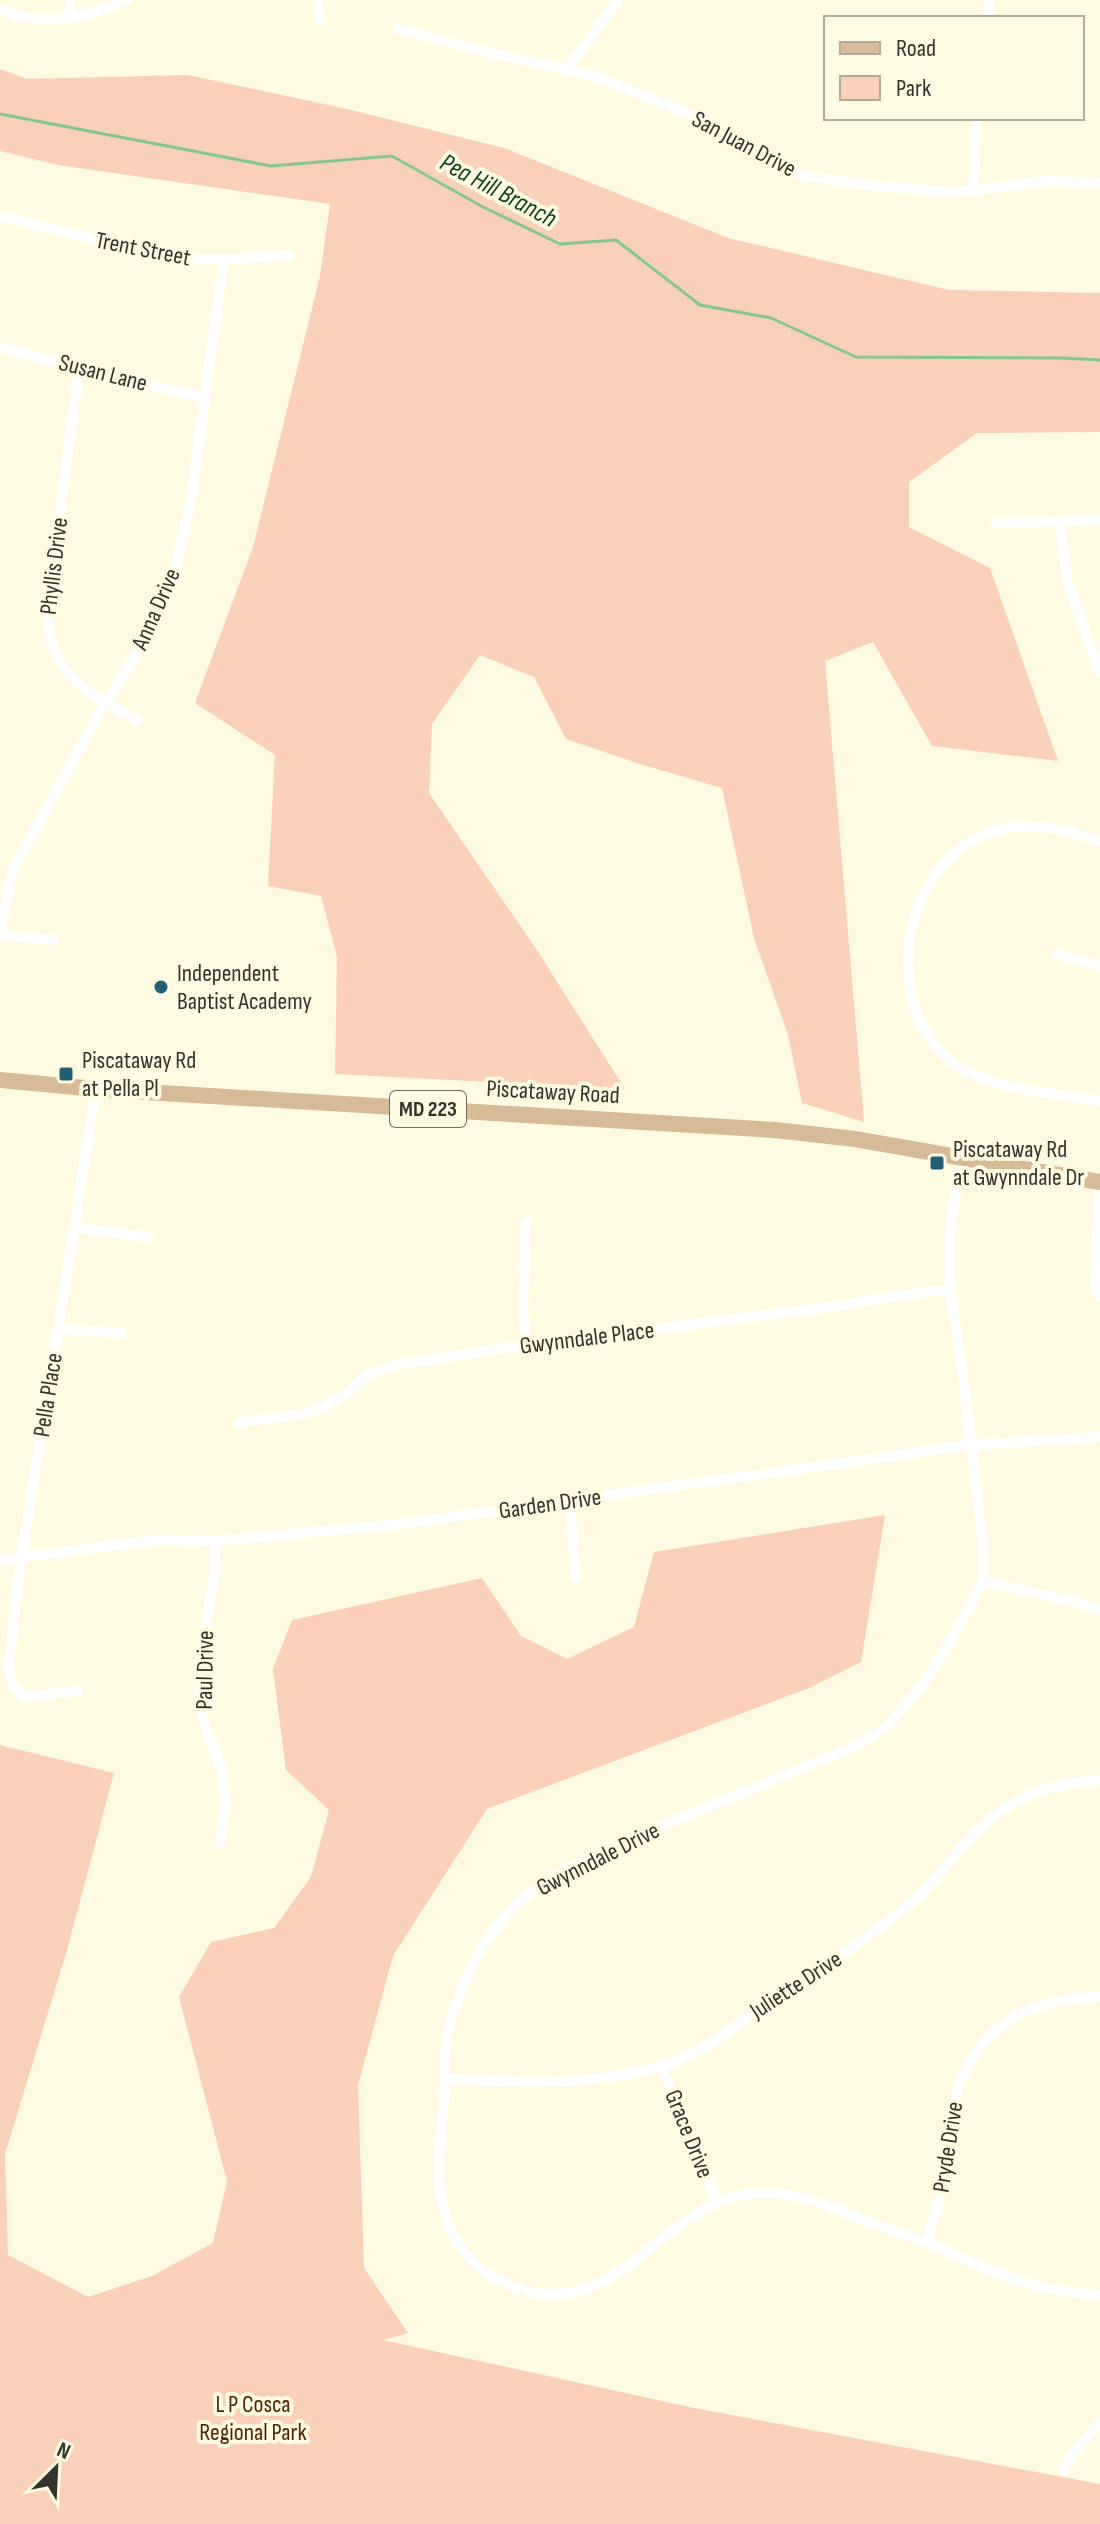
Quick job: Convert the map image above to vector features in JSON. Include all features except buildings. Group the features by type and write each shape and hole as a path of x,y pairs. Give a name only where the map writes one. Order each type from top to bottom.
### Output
{"main road":[{"name":"Piscataway Road","path":"0,1080 96,1089 775,1130 962,1156 1100,1183"}],"street":[{"path":"70,0 70,19"},
{"path":"0,9 22,17 51,21 70,19 127,0"},
{"path":"318,0 320,21"},
{"path":"568,68 618,0"},
{"name":"San Juan Drive","path":"398,29 595,76 692,115 772,161 805,176 921,191 973,191 1044,181 1100,183"},
{"path":"973,191 977,120"},
{"name":"Trent Street","path":"0,216 174,259 289,255"},
{"name":"Anna Drive","path":"0,928 14,868 105,703 120,683 155,620 176,566 191,500 224,259"},
{"name":"Susan Lane","path":"0,347 206,398"},
{"name":"Phyllis Drive","path":"79,369 49,593 47,630 54,653 64,669 105,703 138,721"},
{"path":"996,523 1100,520"},
{"path":"1060,522 1068,583 1100,672"},
{"path":"1100,841 1060,829 1032,826 1011,827 981,836 958,852 932,880 917,910 907,957 912,1003 920,1021 943,1054 959,1067 987,1081 1100,1101"},
{"path":"0,935 54,940"},
{"path":"1057,954 1100,966"},
{"name":"Pella Place","path":"78,1691 23,1697 12,1684 9,1668 22,1556 96,1089"},
{"name":"Gwynndale Drive","path":"962,1156 950,1228 950,1291 983,1542 983,1581 971,1606 924,1684 883,1730 853,1747 594,1856 521,1899 505,1915 474,1962 446,2042 438,2183 444,2217 468,2257 479,2268 503,2282 533,2292 566,2294 598,2284 693,2215 717,2202 758,2192 791,2195 838,2209 1029,2285 1072,2294 1100,2295"},
{"path":"1100,1183 1095,1283 1100,1297"},
{"path":"526,1222 523,1312 526,1345"},
{"path":"76,1228 148,1237"},
{"name":"Gwynndale Place","path":"238,1423 319,1409 345,1395 368,1374 440,1357 950,1291"},
{"path":"58,1329 122,1333"},
{"name":"Garden Drive","path":"0,1560 146,1541 215,1541 401,1524 971,1445 1100,1437"},
{"path":"570,1501 576,1577"},
{"name":"Paul Drive","path":"215,1541 214,1577 202,1650 200,1704 223,1773 225,1806 220,1844"},
{"path":"983,1581 1100,1610"},
{"name":"Juliette Drive","path":"445,2078 585,2081 662,2066 706,2044 863,1941 924,1891 976,1831 1013,1802 1063,1784 1100,1780"},
{"name":"Pryde Drive","path":"926,2242 939,2207 951,2112 964,2075 980,2047 1022,2011 1046,2002 1100,1997"},
{"name":"Grace Drive","path":"662,2066 717,2202"},
{"path":"1064,2471 1071,2456 1100,2422"}],"green space":[{"path":"0,69 27,79 188,75 347,109 504,148 728,238 949,290 1100,293 1100,432 977,433 909,482 909,527 990,568 1058,761 932,746 873,642 825,661 864,1122 802,1103 788,1035 754,938 722,788 566,739 534,677 480,655 432,724 429,793 537,950 625,1089 335,1074 337,957 321,896 268,886 275,755 195,703 253,547 320,276 330,204 58,165 0,151"},
{"name":"L P Cosca Regional Park","path":"885,1515 861,1662 809,1688 487,1809 393,1956 358,2085 364,2268 408,2333 383,2340 694,2408 1100,2484 1100,2524 0,2524 0,1745 114,1773 67,1950 5,2154 8,2255 88,2297 152,2276 213,2243 227,2181 179,1997 211,1942 274,1928 311,1877 329,1810 286,1770 273,1669 292,1620 482,1578 521,1636 567,1659 634,1627 654,1552"}],"waterway":[{"name":"Pea Hill Branch","path":"0,114 271,166 392,156 483,207 560,244 616,240 700,305 771,318 856,357 1100,360"}],"place":[{"name":"Independent Baptist Academy","path":"161,987"},
{"name":"Piscataway Rd at Pella Pl","path":"66,1074"},
{"name":"Piscataway Rd at Gwynndale Dr","path":"937,1163"}]}
